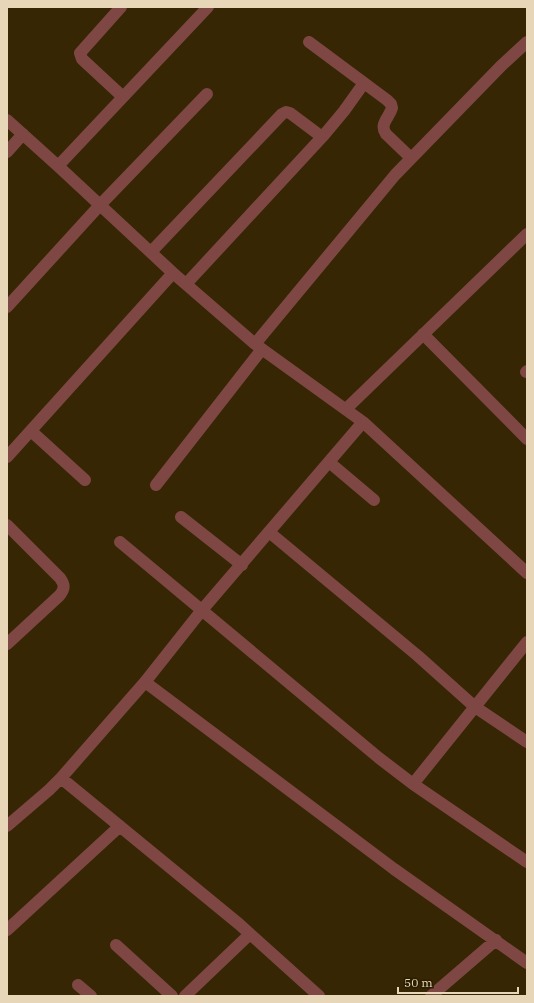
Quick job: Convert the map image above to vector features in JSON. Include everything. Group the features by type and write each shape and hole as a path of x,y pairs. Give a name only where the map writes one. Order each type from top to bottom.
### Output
{"street":[{"path":"121,7 80,53 82,59 123,97"},
{"path":"58,166 208,7"},
{"path":"309,42 391,104 392,108 383,129 386,134 411,158"},
{"path":"156,486 259,346 395,175 500,66 527,42"},
{"path":"186,284 322,137 344,111 364,83"},
{"path":"9,299 207,94"},
{"path":"151,252 282,114 290,112 322,137"},
{"path":"7,120 100,204 173,273 259,346 363,422 527,573"},
{"path":"7,152 23,134"},
{"path":"346,409 527,234"},
{"path":"7,457 173,273"},
{"path":"423,334 527,439"},
{"path":"7,826 61,778 145,682 202,610 363,422"},
{"path":"31,431 85,480"},
{"path":"329,462 374,500"},
{"path":"181,517 242,565"},
{"path":"7,525 60,578 64,584 64,590 59,596 7,644"},
{"path":"269,532 418,656 475,706 527,742"},
{"path":"120,542 379,758 413,784 527,862"},
{"path":"413,784 527,642"},
{"path":"145,682 388,865 527,963"},
{"path":"61,778 250,934 319,996"},
{"path":"7,930 120,826"},
{"path":"185,996 250,934"},
{"path":"431,996 496,940"},
{"path":"116,945 172,996"},
{"path":"78,985 91,996"}]}
